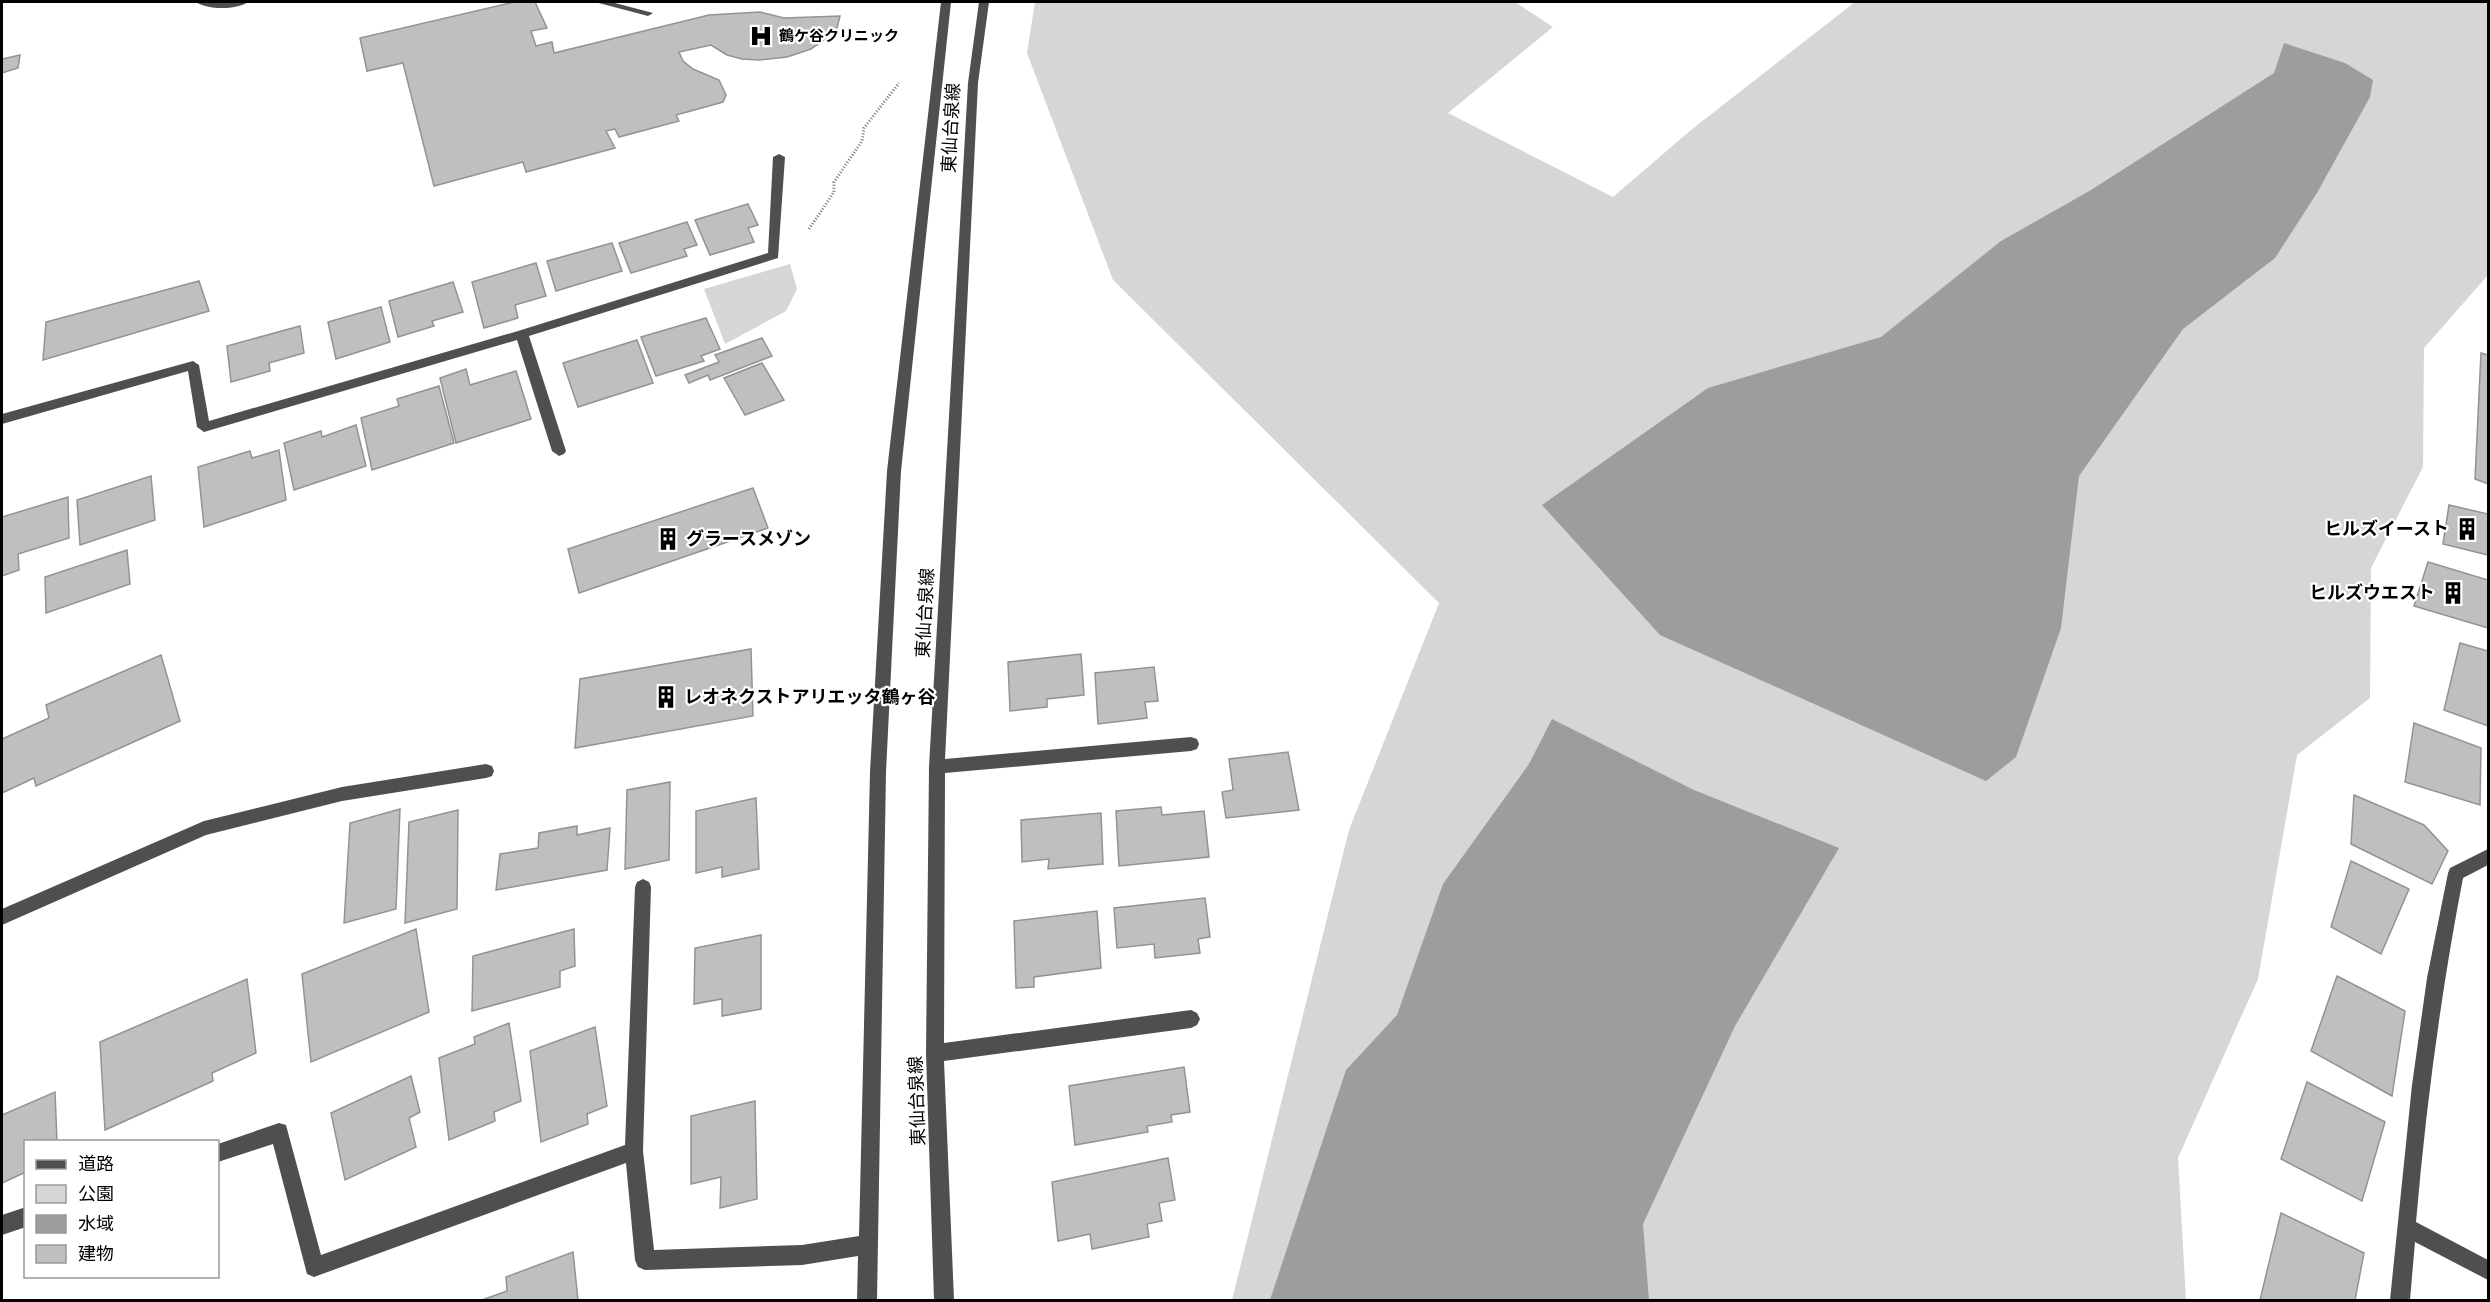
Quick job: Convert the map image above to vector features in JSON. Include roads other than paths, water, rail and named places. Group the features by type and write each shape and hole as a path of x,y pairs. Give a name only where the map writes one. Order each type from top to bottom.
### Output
{"street":[{"path":"201,2 226,5 243,2"},
{"path":"600,2 648,13"},
{"path":"867,1300 878,772 894,471 946,2"},
{"name":"東仙台泉線","path":"944,1300 935,1053 937,767 973,83 984,2"},
{"path":"2,419 193,365 204,427 522,334 774,255 779,157"},
{"path":"522,334 559,451"},
{"path":"937,767 1191,744"},
{"path":"2,917 204,828 342,794 486,771"},
{"path":"2400,1300 2406,1227 2439,952 2456,873 2488,857"},
{"path":"643,887 634,1151 645,1260 802,1255 867,1245"},
{"path":"935,1053 1191,1018"},
{"path":"219,1153 279,1132 314,1267 634,1151"},
{"path":"2,1225 24,1218"},
{"path":"2406,1227 2488,1270"}],"water":[{"path":"2284,43 2345,63 2373,80 2370,97 2317,193 2275,258 2183,329 2079,476 2061,628 2016,757 1986,781 1660,635 1542,505 1708,388 1881,337 2001,241 2091,190 2274,73"},
{"path":"1552,719 1694,790 1839,848 1735,1026 1643,1224 1649,1300 1270,1300 1346,1070 1397,1015 1443,884 1529,764"}],"place":[{"name":"鶴ケ谷クリニック","path":"761,36"},
{"name":"ヒルズイースト","path":"2467,529"},
{"name":"グラースメゾン","path":"668,539"},
{"name":"ヒルズウエスト","path":"2453,593"},
{"name":"レオネクストアリエッタ鶴ヶ谷","path":"666,697"}]}
